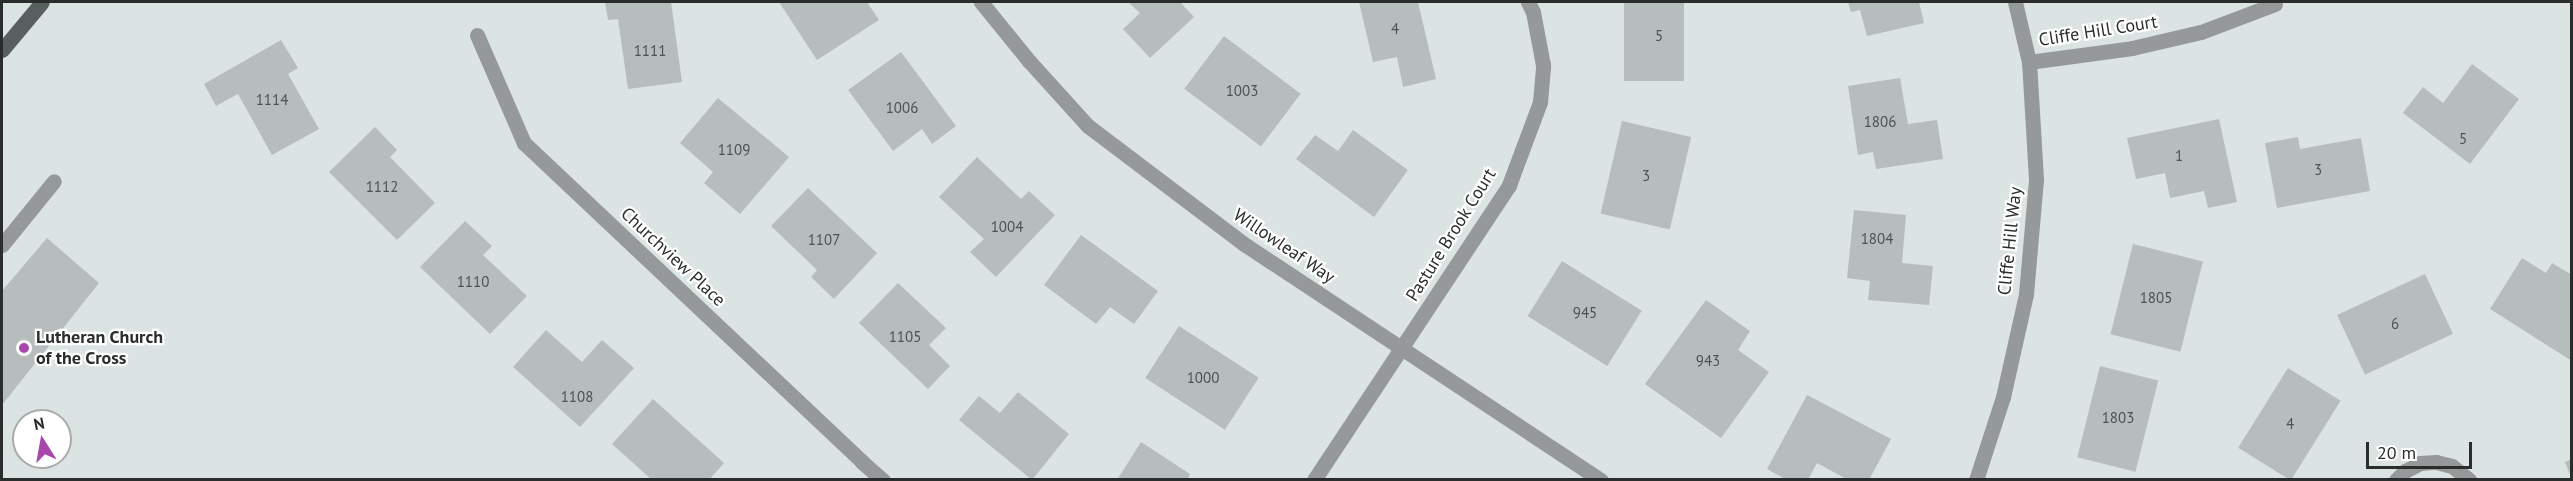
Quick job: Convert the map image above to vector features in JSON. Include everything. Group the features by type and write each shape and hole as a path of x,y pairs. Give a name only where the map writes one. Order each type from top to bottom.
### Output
{"main road":[{"path":"2,50 42,2"}],"street":[{"name":"Willowleaf Way","path":"981,2 1029,62 1088,126 1244,244 1601,480"},
{"name":"Pasture Brook Court","path":"1314,480 1509,184 1540,102 1543,65 1533,12 1528,2"},
{"name":"Cliffe Hill Way","path":"1976,480 2003,397 2026,294 2036,179 2029,62 2015,2"},
{"name":"Cliffe Hill Court","path":"2029,62 2132,48 2201,32 2275,3"},
{"name":"Churchview Place","path":"477,35 524,143 883,480"},
{"path":"2,245 54,181"},
{"path":"2396,480 2405,471 2420,464 2436,462 2452,466 2469,480"}],"building":[{"path":"605,2 671,2 682,82 628,89 618,19 608,20"},
{"path":"779,2 867,2 879,20 817,60"},
{"path":"1128,2 1180,2 1194,17 1150,58 1123,29 1140,13"},
{"path":"1359,2 1418,2 1436,79 1403,87 1397,57 1373,62"},
{"path":"1624,2 1684,2 1684,81 1624,81"},
{"path":"1848,2 1919,2 1924,23 1867,36 1860,10 1851,12"},
{"path":"1224,36 1301,94 1261,146 1184,89"},
{"path":"281,40 298,68 288,74 319,129 272,155 238,94 216,106 204,84"},
{"path":"901,52 956,126 932,144 922,129 893,151 848,90"},
{"path":"2472,64 2519,99 2470,164 2403,113 2423,87 2443,103"},
{"path":"1900,78 1908,124 1937,120 1943,159 1876,169 1873,152 1858,155 1848,86"},
{"path":"718,98 789,157 740,214 704,183 713,172 680,143"},
{"path":"2219,119 2237,202 2208,208 2204,191 2170,198 2165,173 2136,179 2127,138"},
{"path":"1622,121 1691,137 1670,230 1601,214"},
{"path":"375,127 397,150 390,157 435,203 397,240 329,172"},
{"path":"1353,130 1408,170 1374,217 1296,159 1315,135 1338,151"},
{"path":"2298,137 2300,149 2361,138 2370,191 2277,208 2265,143"},
{"path":"977,157 1021,199 1029,191 1055,215 996,277 970,252 984,239 939,197"},
{"path":"808,188 877,253 834,299 811,277 817,270 771,226"},
{"path":"1854,210 1906,215 1902,263 1933,266 1929,305 1868,300 1870,281 1847,278"},
{"path":"465,221 492,246 483,255 527,296 490,334 420,267"},
{"path":"1081,235 1158,291 1134,324 1110,307 1096,324 1044,285"},
{"name":"Lutheran Church of the Cross","path":"47,238 99,283 2,405 2,291"},
{"path":"2133,244 2203,261 2180,352 2111,334"},
{"path":"2522,258 2546,273 2552,263 2572,275 2572,361 2490,309"},
{"path":"1562,261 1642,311 1607,366 1528,316"},
{"path":"2425,274 2453,334 2365,375 2337,315"},
{"path":"898,283 946,328 929,345 950,366 928,389 859,323"},
{"path":"1706,300 1750,331 1738,350 1769,372 1721,438 1645,384"},
{"path":"1179,326 1259,378 1225,430 1145,378"},
{"path":"546,330 582,362 602,340 634,368 580,427 513,367"},
{"path":"2100,366 2158,381 2135,472 2077,457"},
{"path":"2288,368 2341,401 2291,480 2238,448"},
{"path":"1018,392 1069,434 1032,480 959,420 979,396 1000,413"},
{"path":"1807,395 1891,439 1869,480 1848,480 1817,463 1808,480 1787,480 1767,469"},
{"path":"653,399 724,463 709,480 652,480 612,444"},
{"path":"1141,442 1190,474 1187,480 1117,480"},
{"path":"2572,459 2572,477 2571,477 2565,462"}],"place":[{"name":"Lutheran Church of the Cross","path":"24,348"}]}
